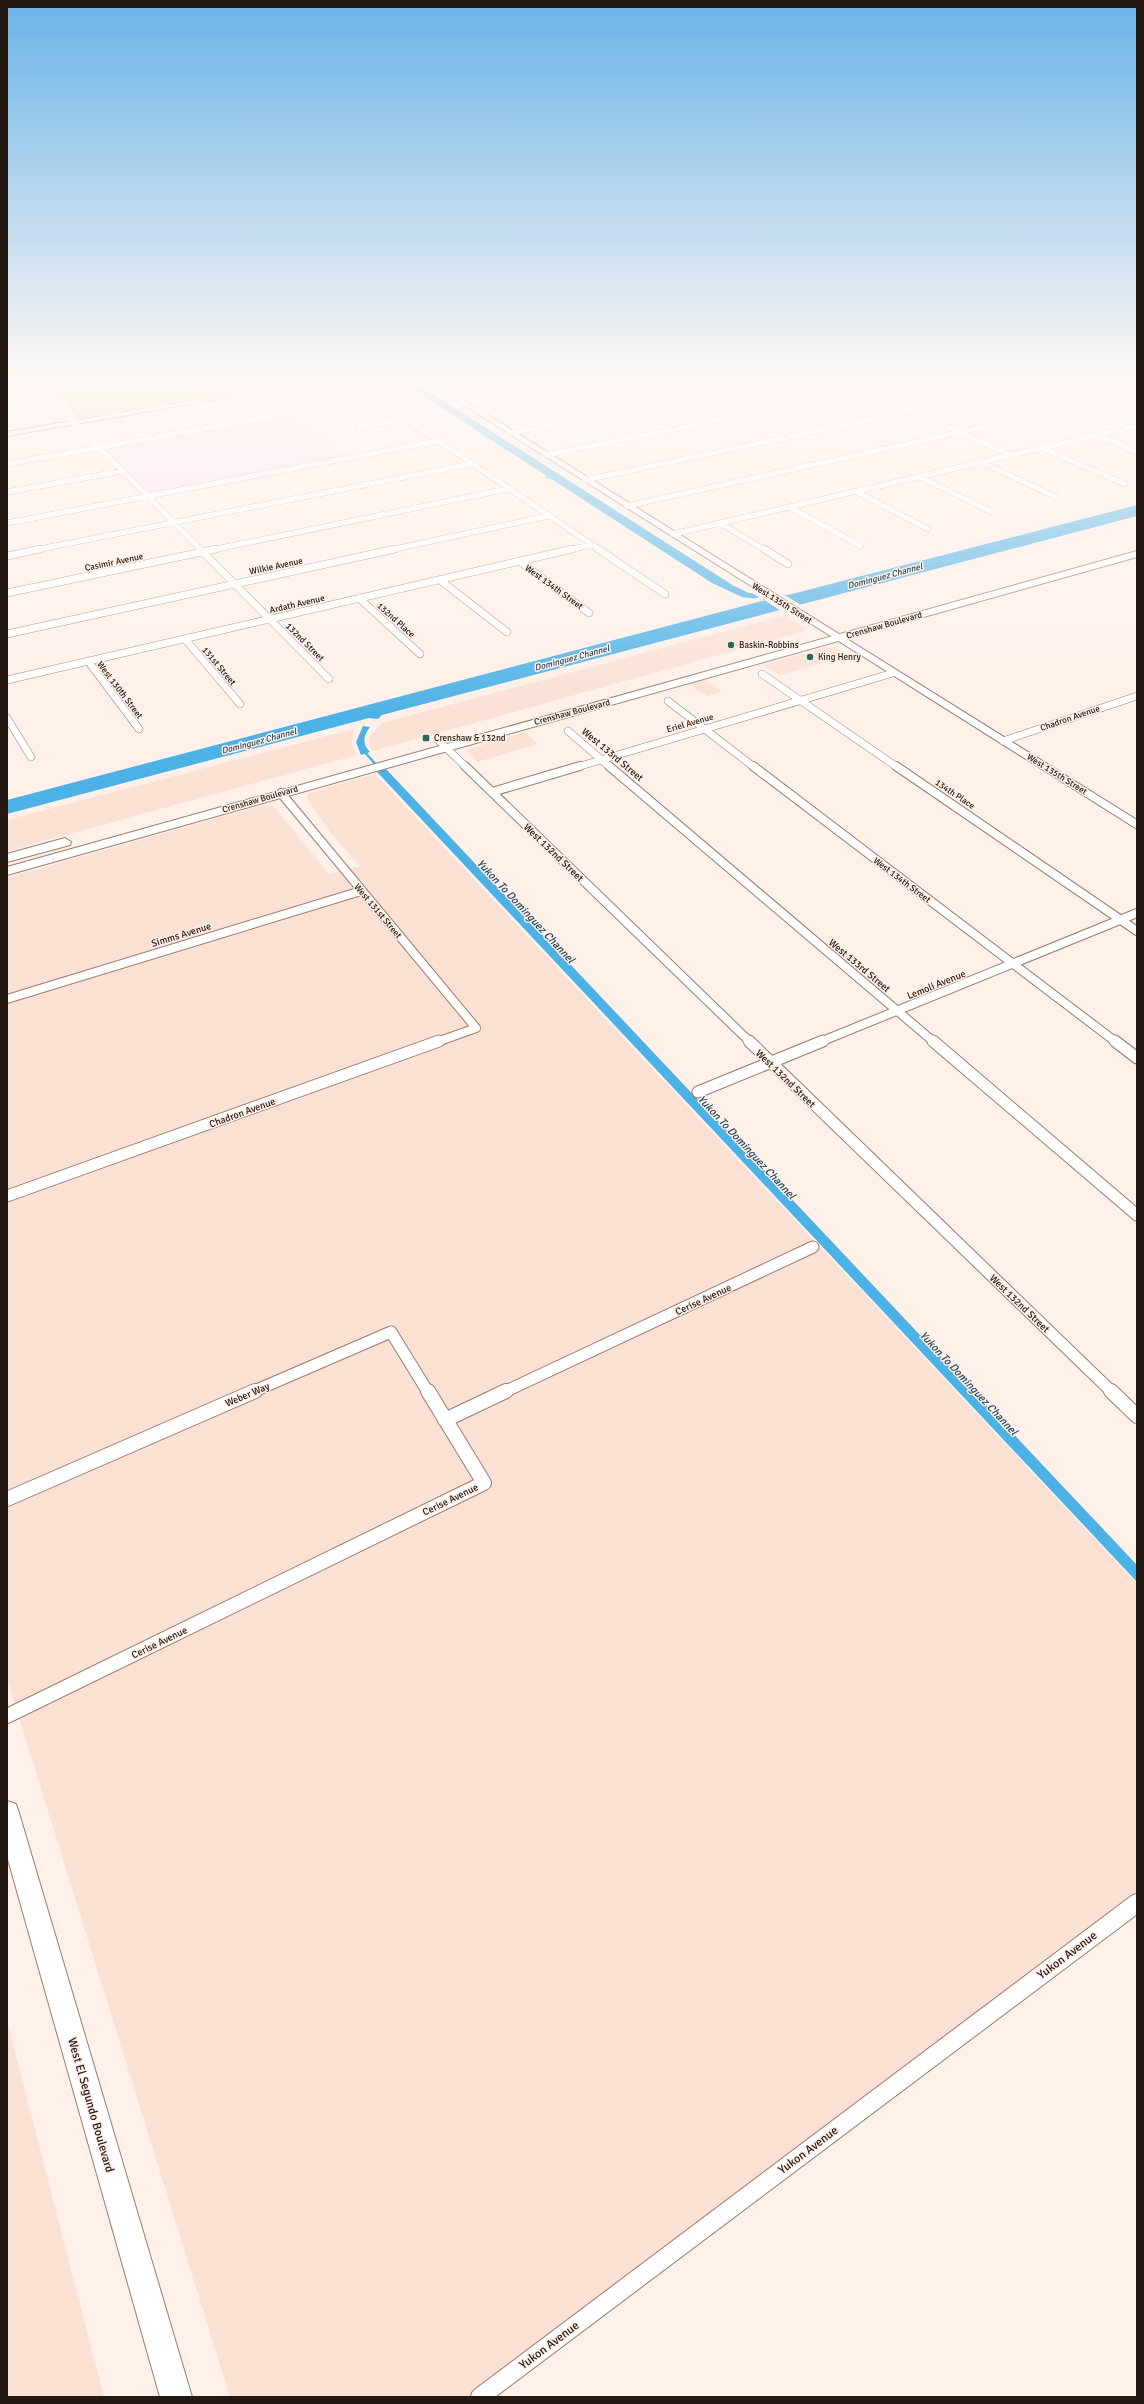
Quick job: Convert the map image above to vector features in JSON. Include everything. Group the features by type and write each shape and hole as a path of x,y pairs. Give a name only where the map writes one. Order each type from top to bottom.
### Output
{"main road":[{"name":"Crenshaw Boulevard","path":"833,635 927,604 1137,546"},
{"name":"Crenshaw Boulevard","path":"7,871 278,789 380,760 833,635 937,610 1137,554"},
{"path":"1062,566 1073,572"},
{"path":"927,604 937,610"},
{"name":"Crenshaw Boulevard","path":"7,858 278,789"},
{"name":"West El Segundo Boulevard","path":"7,1813 176,2397"}],"street":[{"name":"132nd Street","path":"144,492 328,679"},
{"path":"7,523 168,492"},
{"path":"7,556 329,492"},
{"name":"Casimir Avenue","path":"7,593 492,492"},
{"path":"512,492 665,594"},
{"name":"West 135th Street","path":"605,492 1137,825"},
{"path":"627,506 689,492"},
{"path":"672,534 856,492"},
{"path":"857,492 928,529"},
{"path":"951,492 992,512"},
{"path":"1046,492 1056,497"},
{"path":"790,507 860,546"},
{"name":"Wilkie Avenue","path":"7,634 548,516"},
{"path":"720,523 788,564"},
{"name":"Ardath Avenue","path":"7,680 591,545"},
{"name":"West 134th Street","path":"519,561 589,613"},
{"path":"440,580 507,632"},
{"name":"132nd Place","path":"359,598 420,654"},
{"name":"131st Street","path":"185,639 240,704"},
{"name":"West 130th Street","path":"88,661 139,729"},
{"name":"Eriel Avenue","path":"492,792 893,673"},
{"name":"134th Place","path":"762,674 1137,931"},
{"name":"Chadron Avenue","path":"1003,741 1137,696"},
{"name":"West 134th Street","path":"668,701 1137,1058"},
{"path":"7,718 31,757"},
{"name":"West 133rd Street","path":"568,731 1137,1215"},
{"name":"West 132nd Street","path":"441,743 1137,1416"},
{"name":"West 131st Street","path":"278,789 476,1028"},
{"name":"Simms Avenue","path":"7,999 361,891"},
{"name":"Lemoli Avenue","path":"698,1092 1013,965 1137,913"},
{"name":"Chadron Avenue","path":"7,1196 476,1028"},
{"name":"Cerise Avenue","path":"7,1716 484,1483 445,1420 813,1247"},
{"name":"Weber Way","path":"7,1498 391,1332 445,1420"},
{"name":"Yukon Avenue","path":"480,2397 1137,1903"}],"shaded area":[{"path":"144,492 168,492 148,496"},
{"path":"785,615 805,628 805,631 373,751 369,745 370,735 382,723"},
{"path":"828,647 836,648 849,656 780,675 763,665"},
{"path":"700,676 722,691 707,696 683,681"},
{"path":"354,729 351,743 357,755 7,851 7,820"},
{"path":"525,732 538,744 477,762 467,751 469,749"},
{"path":"375,774 1137,1584 1137,1903 480,2397 230,2397 7,1679 7,878 263,805 273,806 329,874 360,866 330,832 306,797 309,793"},
{"path":"7,2021 104,2397 7,2397"}],"water":[{"name":"Dominguez Channel","path":"572,492 587,492 734,586 749,593 788,595 1137,505 1137,516 382,715 378,719 369,718 7,814 7,800 766,600 742,597 712,583"},
{"path":"363,726 370,727 364,740 367,749 370,752 361,755 356,742"},
{"path":"386,769 1137,1565 1137,1582 377,772"}],"pier":[{"path":"752,593 783,594 801,605 781,611 763,599 754,599 759,597"}],"waterway":[{"name":"Yukon To Dominguez Channel","path":"363,750 378,767"},
{"name":"Yukon To Dominguez Channel","path":"378,766 385,774"}],"place":[{"name":"Baskin-Robbins","path":"731,645"},
{"name":"King Henry","path":"810,657"},
{"name":"Crenshaw & 132nd","path":"426,738"}]}
